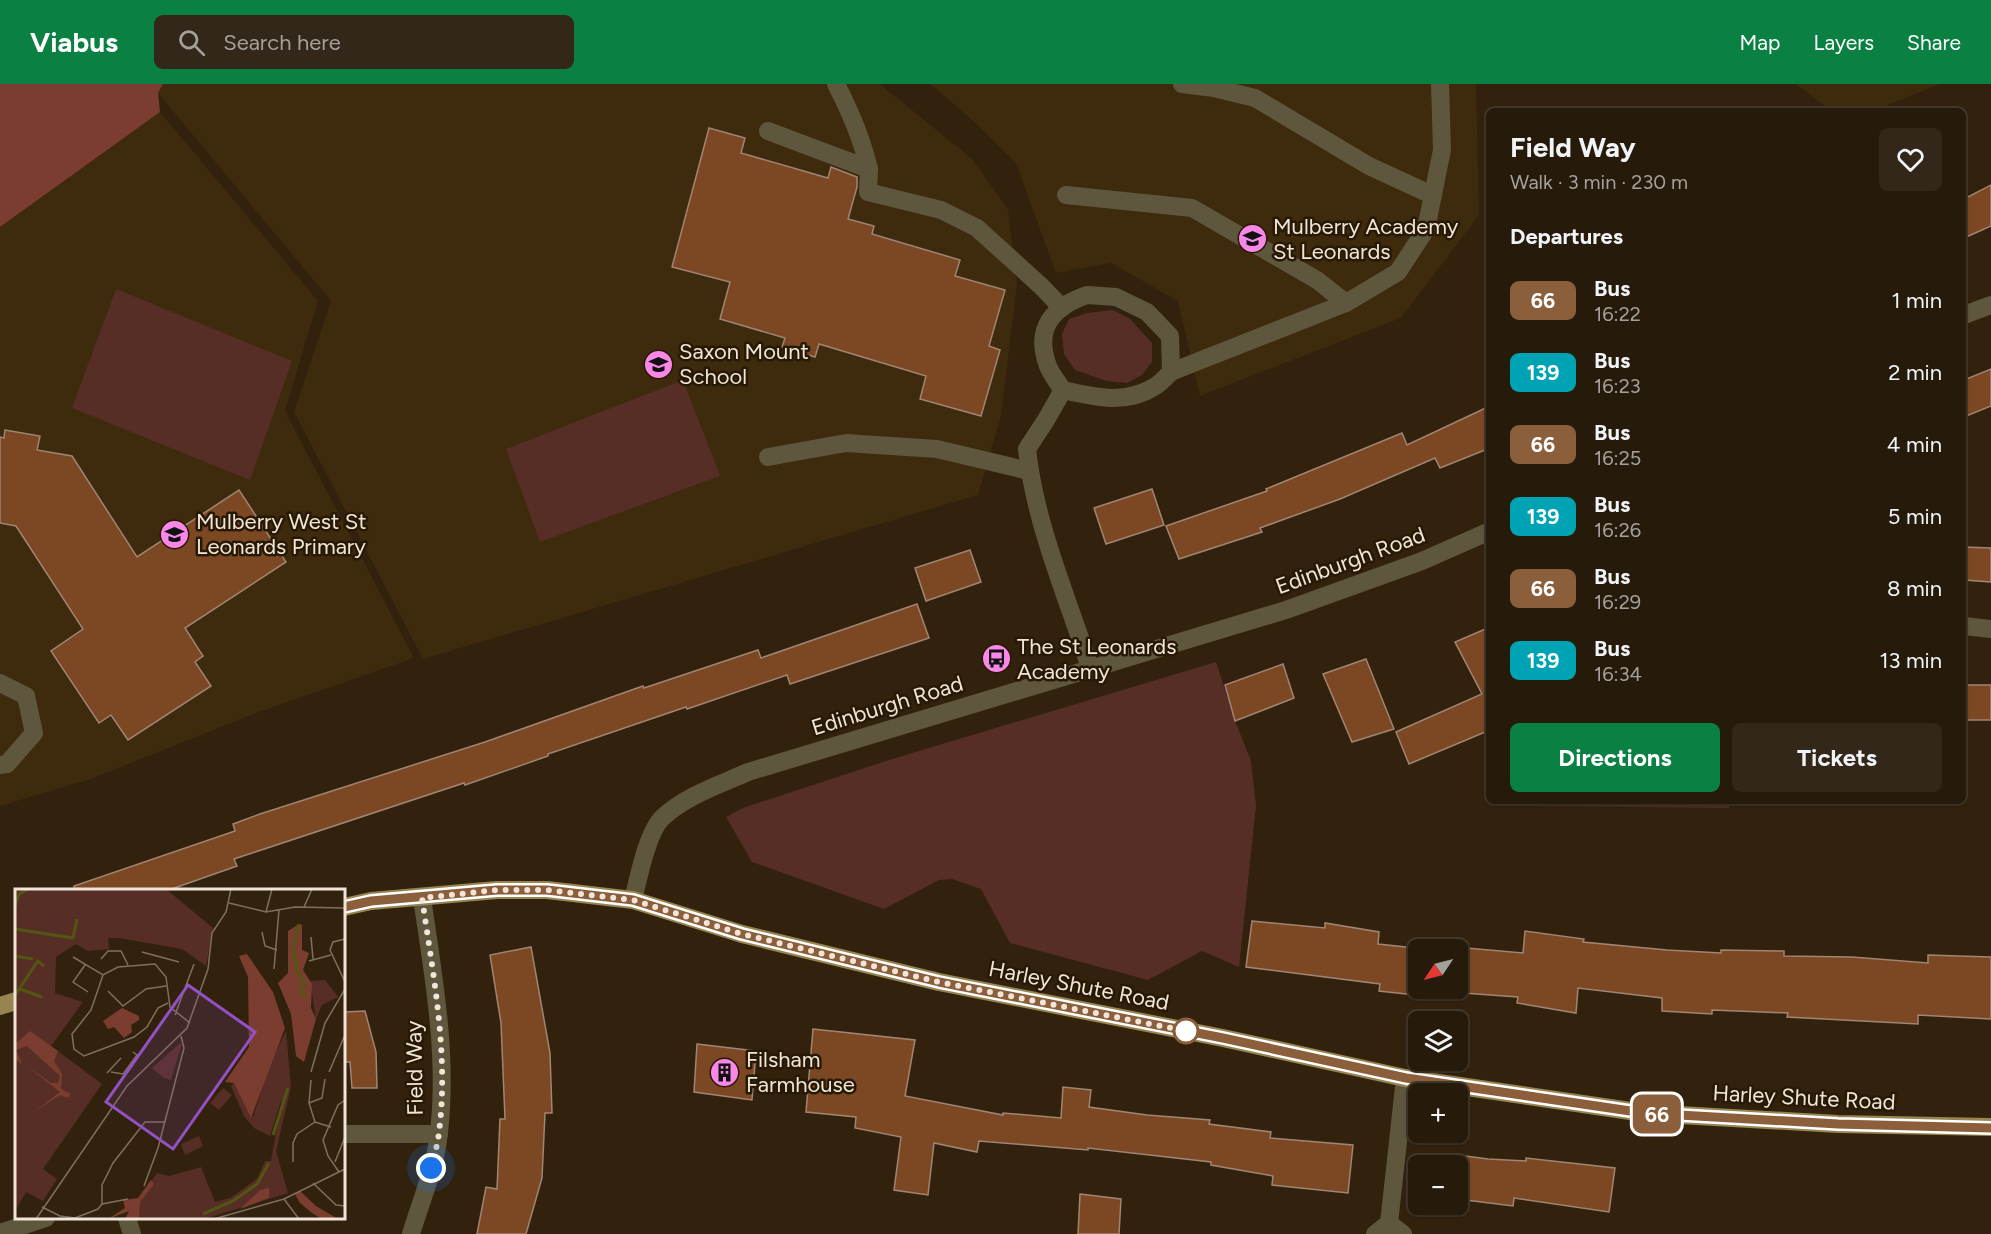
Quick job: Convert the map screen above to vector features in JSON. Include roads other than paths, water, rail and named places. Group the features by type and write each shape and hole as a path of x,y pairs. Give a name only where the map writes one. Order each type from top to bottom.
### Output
{"main road":[{"name":"Harley Shute Road","path":"345,907 371,901 497,890 547,890 633,900 742,934 939,982 1223,1038 1406,1078 1644,1113 1838,1124 1991,1128"},
{"path":"0,1006 15,1001"}],"street":[{"path":"836,84 847,104 865,150 868,192 941,210 977,228 1042,287 1062,309"},
{"path":"1182,84 1214,88 1255,98 1370,166 1432,195"},
{"path":"1171,372 1170,336 1148,312 1116,297 1087,295 1071,300 1051,317 1042,339 1048,368 1063,390 1122,400 1154,388 1171,372 1346,303 1398,272 1426,229 1442,150 1440,84"},
{"path":"768,131 868,170"},
{"path":"1066,195 1192,208 1317,280 1346,303"},
{"path":"1966,314 1991,305"},
{"path":"1063,390 1027,449 1029,471 1053,557 1090,668"},
{"path":"768,457 846,443 937,449 1029,471"},
{"name":"Edinburgh Road","path":"633,900 644,853 660,819 688,799 748,772 1286,610 1422,561 1486,533"},
{"path":"1966,626 1991,629"},
{"path":"0,683 26,696 34,733 8,764 0,765"},
{"name":"Field Way","path":"411,1234 439,1134 442,1087 438,1017 422,898"},
{"path":"1389,1230 1406,1078"},
{"path":"345,1134 439,1134"},
{"path":"0,1233 43,1219"},
{"path":"127,1219 132,1234"}],"place":[{"name":"Mulberry Academy St Leonards","path":"1252,239"},
{"name":"Saxon Mount School","path":"658,364"},
{"name":"Mulberry West St Leonards Primary","path":"175,534"},
{"name":"The St Leonards Academy","path":"996,659"},
{"name":"Filsham Farmhouse","path":"725,1072"}]}
